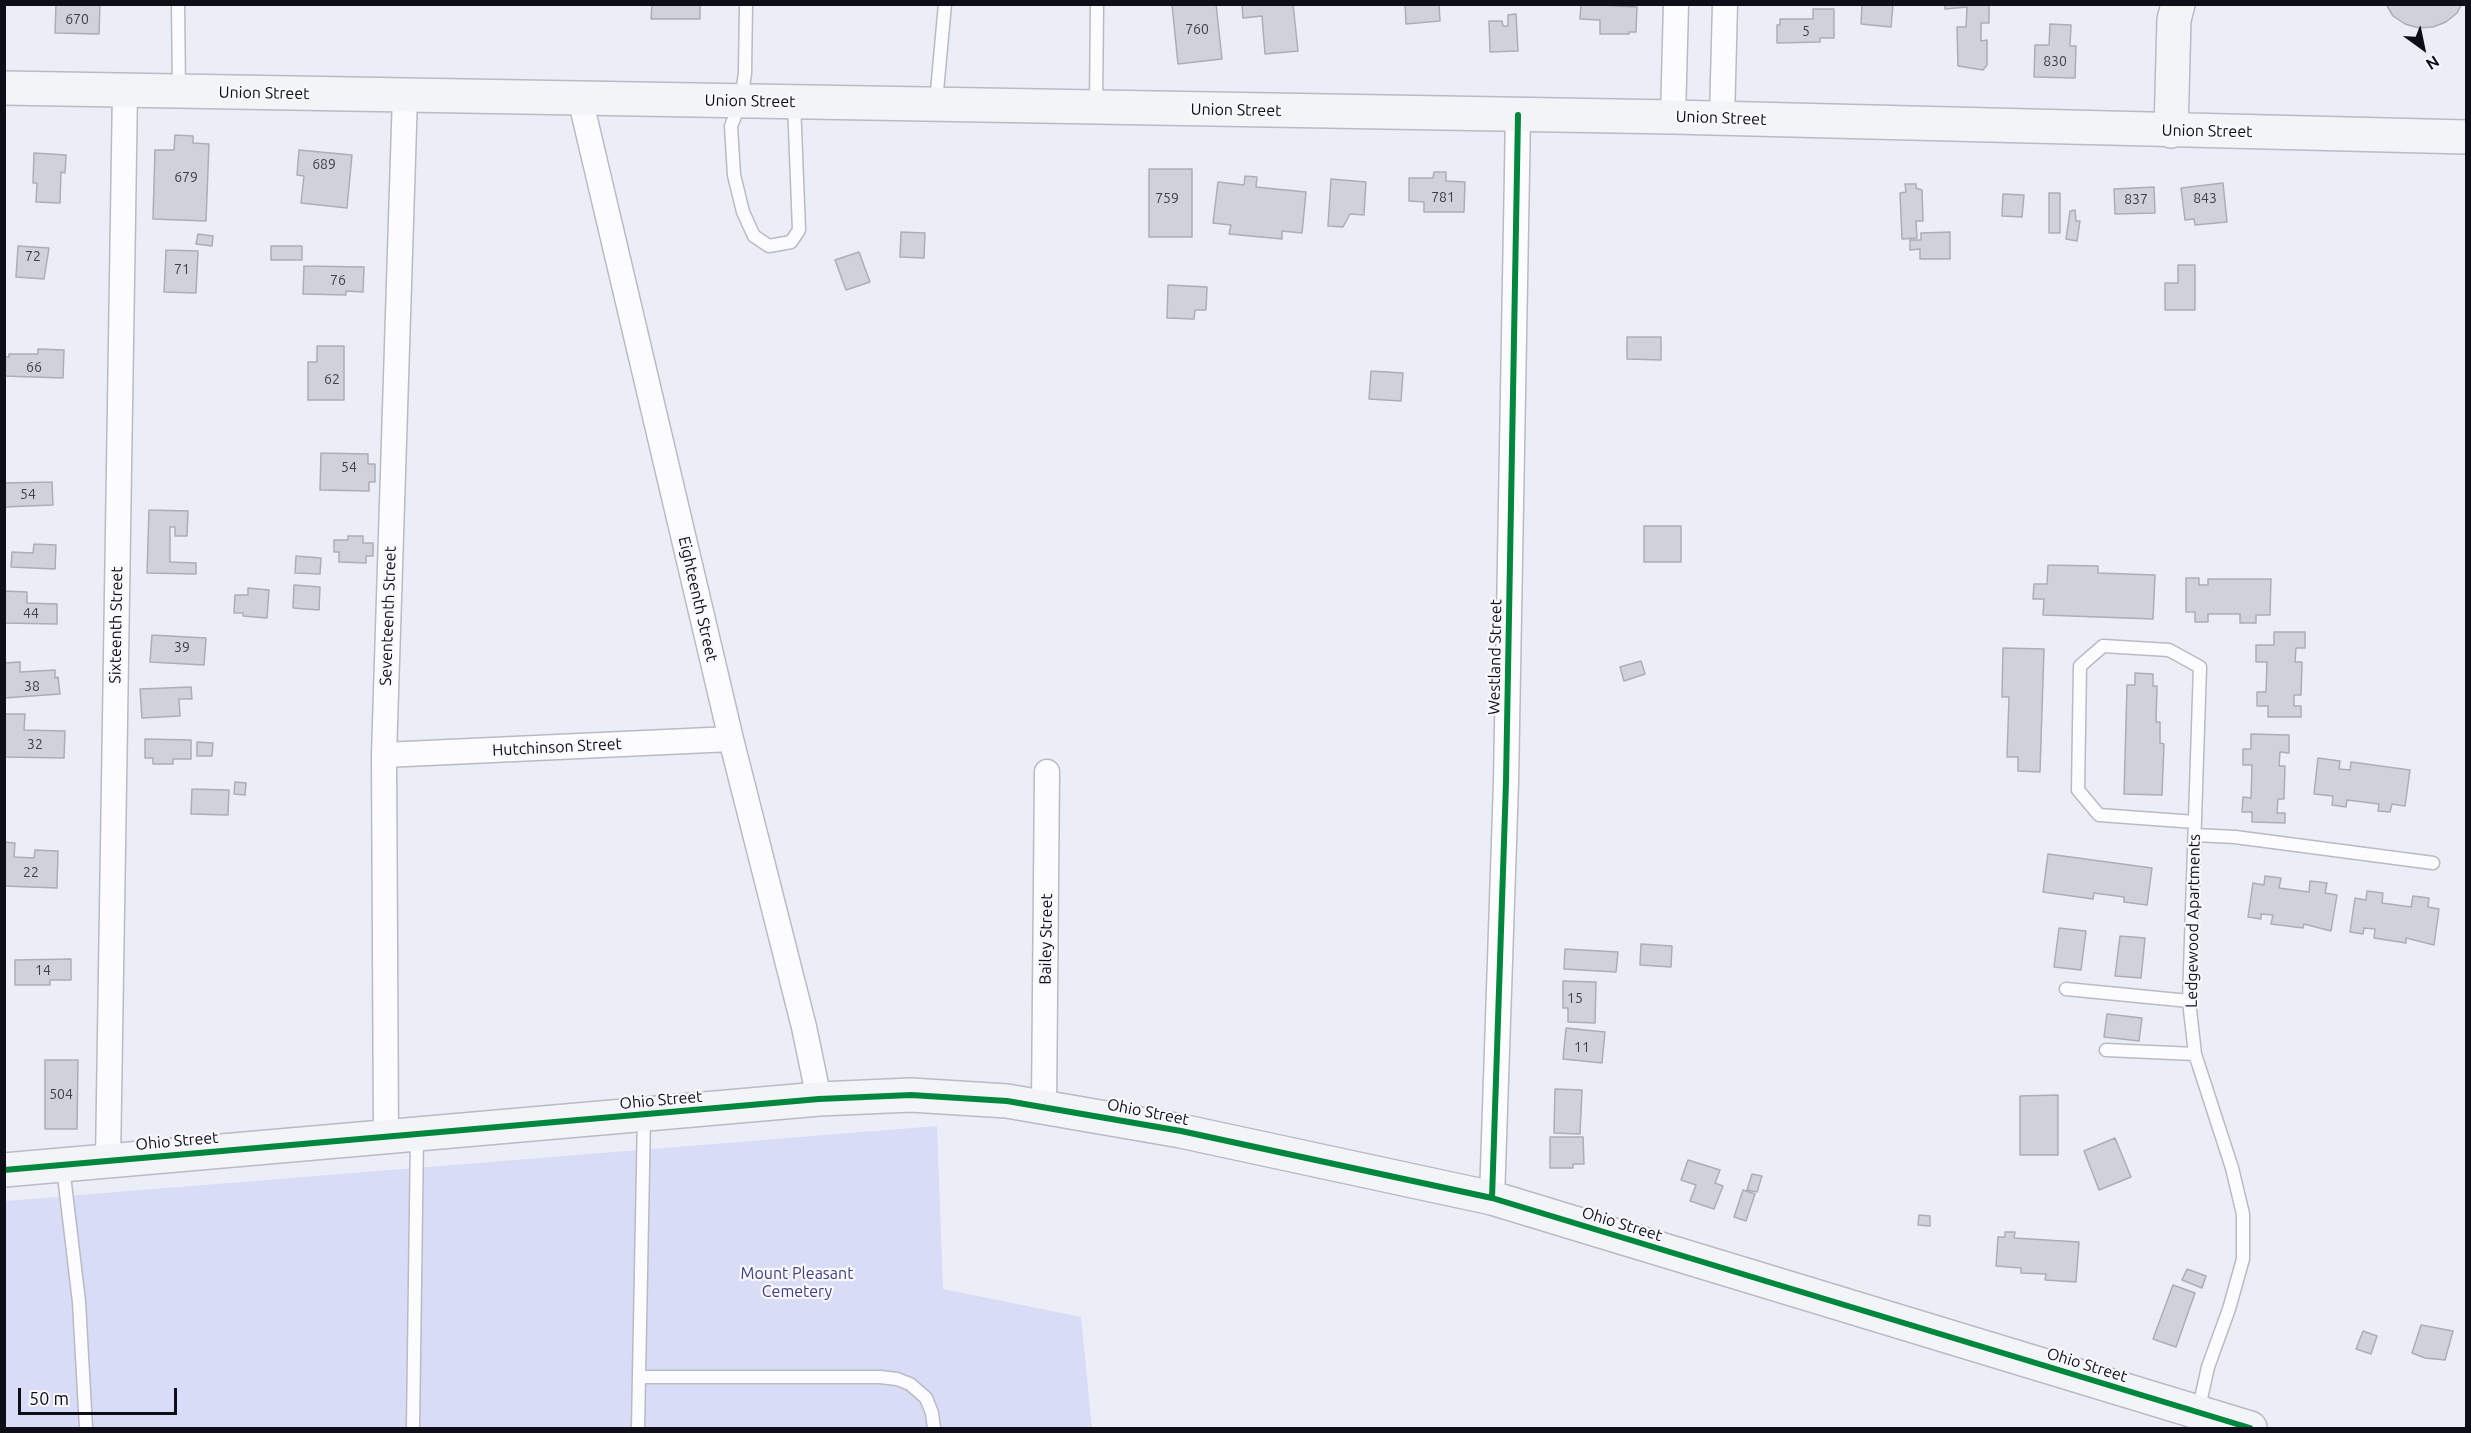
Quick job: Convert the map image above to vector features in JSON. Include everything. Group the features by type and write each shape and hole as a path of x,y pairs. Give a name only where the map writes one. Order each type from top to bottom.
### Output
{"main road":[{"path":"2171,130 2174,20 2178,4"},
{"name":"Union Street","path":"4,88 1673,117 2466,137"},
{"name":"Ohio Street","path":"4,1170 819,1099 942,1095 1044,1106 1181,1131 1492,1198 2250,1428"}],"street":[{"path":"1673,117 1676,4"},
{"path":"1722,118 1725,4"},
{"name":"Sixteenth Street","path":"108,1161 125,90"},
{"name":"Seventeenth Street","path":"401,1136 384,755 405,95"},
{"name":"Eighteenth Street","path":"580,98 731,739 804,1027 819,1099"},
{"name":"Westland Street","path":"1492,1198 1506,770 1518,115"},
{"name":"Hutchinson Street","path":"384,755 731,739"},
{"name":"Bailey Street","path":"1044,1106 1047,772"}],"lane":[{"path":"178,4 179,91"},
{"path":"746,4 745,73 741,101 731,126 734,175 743,212 754,236 769,246 791,242 799,230 794,102"},
{"path":"936,105 945,4"},
{"path":"1096,108 1097,4"},
{"name":"Ledgewood Apartments","path":"2195,829 2099,815 2078,790 2080,666 2103,646 2169,650 2200,667 2195,829 2189,1001 2195,1054 2232,1168 2243,1214 2243,1258 2232,1299 2208,1367 2197,1413"},
{"path":"2195,829 2235,837 2433,863"},
{"path":"2066,989 2189,1001"},
{"path":"2106,1050 2195,1054"},
{"path":"638,1428 644,1115"},
{"path":"401,1136 413,1428"},
{"path":"62,1164 79,1302 86,1428"},
{"path":"639,1377 880,1377 897,1379 910,1384 926,1398 932,1413 934,1428"}],"green space":[{"name":"Mount Pleasant Cemetery","path":"937,1126 943,1289 1081,1317 1092,1428 5,1428 5,1201"}],"building":[{"path":"56,4 100,4 99,34 55,33"},
{"path":"652,4 700,4 700,19 651,19"},
{"path":"1172,4 1216,4 1222,59 1178,64"},
{"path":"1242,4 1293,4 1298,51 1265,54 1262,16 1243,18"},
{"path":"1405,4 1439,4 1440,21 1406,24"},
{"path":"1581,4 1637,7 1636,32 1600,34 1600,20 1580,19"},
{"path":"1862,4 1893,4 1891,27 1861,24"},
{"path":"1945,4 1989,4 1989,23 1981,23 1981,41 1987,40 1987,65 1983,70 1958,66 1957,27 1966,27 1967,7 1945,9"},
{"path":"2386,4 2462,4 2457,13 2446,22 2433,27 2419,28 2405,24 2393,16"},
{"path":"1813,9 1834,9 1834,38 1820,38 1820,42 1777,43 1777,25 1780,25 1780,19 1813,19"},
{"path":"1516,14 1518,51 1490,52 1489,21 1502,21 1503,26 1508,26 1508,15"},
{"path":"2050,24 2071,25 2070,46 2076,46 2075,78 2034,77 2035,45 2049,45"},
{"path":"175,135 193,136 193,143 209,144 206,221 153,219 155,150 174,150"},
{"path":"299,150 352,155 347,208 301,203 304,176 297,175"},
{"path":"34,153 66,155 65,173 61,172 60,203 36,202 37,183 33,183"},
{"path":"1149,169 1192,169 1192,237 1149,237"},
{"path":"1434,172 1446,172 1446,181 1465,182 1464,212 1424,212 1424,202 1409,201 1409,178 1433,178"},
{"path":"1245,176 1257,177 1256,187 1306,192 1302,233 1282,231 1282,239 1229,234 1231,225 1213,223 1218,182 1244,185"},
{"path":"1331,179 1366,182 1364,215 1350,214 1343,227 1328,226"},
{"path":"2223,183 2227,222 2195,225 2194,219 2185,220 2181,188"},
{"path":"1905,184 1916,184 1916,188 1922,190 1923,221 1916,221 1917,238 1902,239 1900,193 1906,192"},
{"path":"2154,187 2155,213 2115,214 2114,189"},
{"path":"2049,193 2060,193 2060,233 2049,233"},
{"path":"2003,194 2024,195 2022,217 2002,216"},
{"path":"2075,210 2076,221 2080,221 2077,241 2066,239 2070,211"},
{"path":"901,232 925,233 924,258 900,257"},
{"path":"1950,232 1950,259 1920,259 1920,249 1910,250 1910,240 1921,240 1921,233"},
{"path":"198,234 213,236 212,246 196,244"},
{"path":"18,246 49,248 44,279 16,277"},
{"path":"271,246 302,246 302,260 271,260"},
{"path":"166,250 198,251 196,293 164,292"},
{"path":"859,252 870,282 846,290 835,260"},
{"path":"2178,265 2195,265 2195,310 2165,310 2165,283 2178,283"},
{"path":"304,266 364,267 363,292 346,291 346,295 303,294"},
{"path":"1168,285 1207,287 1206,310 1195,310 1194,319 1167,318"},
{"path":"1627,337 1661,337 1661,360 1627,359"},
{"path":"317,346 344,346 344,400 308,400 308,362 317,362"},
{"path":"38,349 64,350 63,378 4,376 4,357 9,357 9,354 38,354"},
{"path":"1371,371 1403,373 1401,401 1369,399"},
{"path":"321,453 368,454 368,464 375,464 375,482 369,482 369,491 320,490"},
{"path":"52,482 53,505 4,507 4,483"},
{"path":"149,510 188,511 187,536 175,536 175,527 170,527 170,562 196,563 196,574 147,573"},
{"path":"1644,526 1681,526 1681,562 1644,562"},
{"path":"348,536 363,536 363,543 373,543 373,556 366,556 366,563 339,562 339,552 334,552 334,540 348,540"},
{"path":"34,544 56,545 55,569 11,567 12,552 33,553"},
{"path":"296,556 321,558 320,574 295,573"},
{"path":"2048,565 2098,566 2098,573 2155,575 2153,619 2043,615 2044,599 2033,599 2034,584 2047,584"},
{"path":"2186,578 2199,578 2199,585 2208,585 2208,579 2271,579 2270,615 2256,615 2256,623 2240,623 2240,614 2208,614 2208,622 2195,622 2195,612 2186,612"},
{"path":"294,585 320,587 319,610 293,608"},
{"path":"248,588 269,590 267,618 234,613 235,595 248,595"},
{"path":"4,591 27,592 27,603 57,604 57,624 4,623"},
{"path":"2274,632 2305,632 2305,648 2296,648 2295,662 2302,662 2301,695 2294,695 2294,706 2301,706 2301,717 2268,717 2268,706 2257,706 2257,692 2266,692 2267,662 2256,662 2256,645 2274,645"},
{"path":"152,635 206,638 204,665 150,662"},
{"path":"2003,648 2044,649 2040,772 2018,771 2018,757 2007,757 2009,697 2002,697"},
{"path":"1641,661 1645,674 1624,681 1620,667"},
{"path":"20,662 20,672 55,670 60,694 4,698 4,663"},
{"path":"2135,673 2153,674 2153,686 2157,686 2156,722 2160,722 2160,743 2164,744 2162,795 2124,794 2127,685 2135,685"},
{"path":"191,687 192,699 179,699 180,716 142,718 140,689"},
{"path":"4,714 25,714 24,730 65,731 64,758 4,757"},
{"path":"2251,734 2289,735 2289,753 2280,752 2279,766 2285,766 2284,799 2278,799 2277,813 2285,813 2285,823 2252,822 2252,812 2242,812 2243,797 2251,798 2252,765 2243,765 2243,749 2251,749"},
{"path":"145,739 191,740 191,759 173,759 173,764 153,764 153,758 145,758"},
{"path":"197,742 213,743 212,756 197,756"},
{"path":"2318,758 2340,761 2339,769 2350,770 2351,762 2410,770 2405,806 2392,804 2390,812 2378,811 2379,804 2347,800 2346,807 2332,805 2333,796 2314,794"},
{"path":"235,782 246,783 245,795 234,794"},
{"path":"192,789 229,790 228,815 191,814"},
{"path":"4,842 15,843 14,857 34,858 35,850 58,851 57,888 4,886"},
{"path":"2048,854 2152,868 2147,905 2124,902 2124,897 2094,893 2093,899 2043,892"},
{"path":"2265,876 2281,878 2279,888 2309,892 2310,881 2327,883 2325,893 2337,895 2331,931 2304,924 2303,928 2271,924 2273,915 2261,914 2261,919 2248,917 2253,883 2264,885"},
{"path":"2367,891 2383,893 2382,903 2411,907 2413,896 2429,898 2428,907 2439,909 2434,945 2406,938 2406,943 2374,938 2375,929 2364,928 2363,934 2350,932 2355,898 2366,900"},
{"path":"2059,928 2086,931 2081,970 2054,967"},
{"path":"2120,936 2145,938 2141,978 2115,976"},
{"path":"1641,944 1672,946 1671,967 1640,965"},
{"path":"1565,949 1618,952 1616,972 1564,969"},
{"path":"71,959 71,980 50,980 50,985 15,985 15,960"},
{"path":"1563,981 1596,982 1595,1023 1568,1022 1568,1008 1563,1008"},
{"path":"2107,1014 2142,1018 2139,1041 2104,1037"},
{"path":"1566,1028 1605,1032 1602,1063 1563,1059"},
{"path":"45,1060 78,1060 77,1129 45,1129"},
{"path":"1555,1089 1582,1090 1580,1134 1554,1133"},
{"path":"2058,1095 2058,1155 2020,1155 2020,1096"},
{"path":"1550,1137 1583,1137 1584,1164 1573,1164 1573,1168 1550,1168"},
{"path":"2115,1138 2131,1177 2099,1190 2084,1151"},
{"path":"1688,1160 1720,1170 1715,1183 1723,1186 1714,1209 1690,1201 1696,1185 1681,1180"},
{"path":"1752,1174 1762,1176 1757,1192 1747,1190"},
{"path":"1743,1190 1755,1194 1746,1221 1734,1217"},
{"path":"1919,1215 1930,1216 1930,1226 1918,1225"},
{"path":"2005,1232 2015,1232 2014,1238 2079,1242 2076,1282 2045,1280 2046,1274 2021,1273 2021,1268 1996,1266 1998,1237 2005,1237"},
{"path":"2187,1269 2206,1276 2202,1288 2182,1280"},
{"path":"2173,1285 2195,1293 2176,1347 2153,1339"},
{"path":"2421,1325 2453,1331 2445,1360 2425,1358 2412,1353"},
{"path":"2363,1331 2377,1336 2371,1354 2356,1349"}],"cycle path":[{"path":"1492,1198 1506,782 1518,115"},
{"path":"4,1170 819,1099 911,1095 1007,1101 1181,1131 1492,1198 2250,1428"}]}
